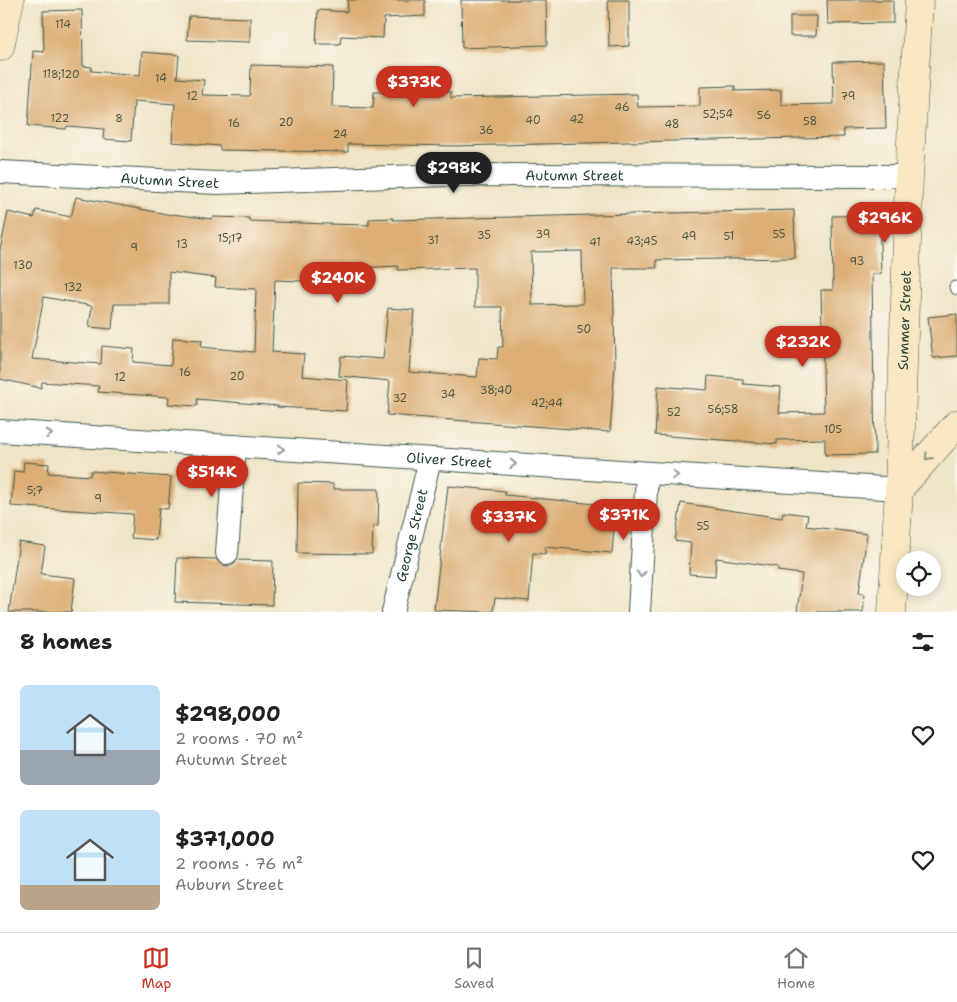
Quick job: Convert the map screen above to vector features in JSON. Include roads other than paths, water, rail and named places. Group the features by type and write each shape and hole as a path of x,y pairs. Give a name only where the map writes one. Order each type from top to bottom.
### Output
{"street":[{"path":"0,47 10,0"},
{"name":"Summer Street","path":"892,612 899,490 909,176 919,0"},
{"name":"Autumn Street","path":"0,172 217,183 449,176 909,176"},
{"path":"899,490 957,424"},
{"name":"Oliver Street","path":"0,431 899,490"},
{"path":"227,553 234,446"},
{"name":"George Street","path":"393,612 430,459"},
{"path":"639,612 647,473"}]}
